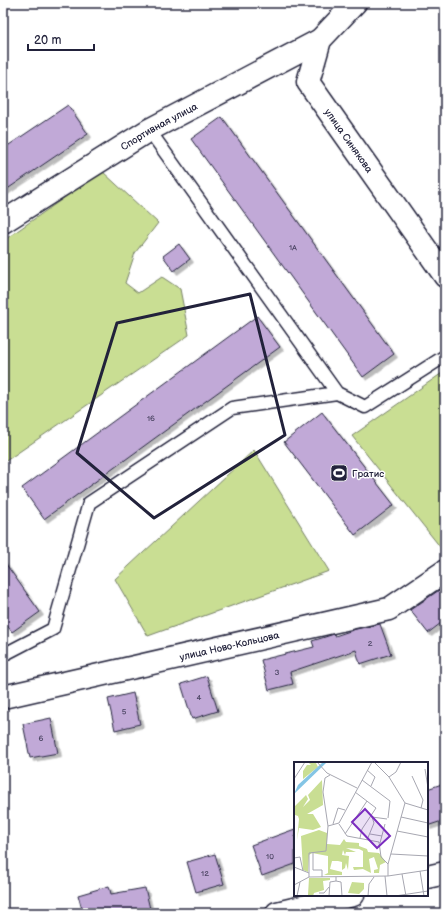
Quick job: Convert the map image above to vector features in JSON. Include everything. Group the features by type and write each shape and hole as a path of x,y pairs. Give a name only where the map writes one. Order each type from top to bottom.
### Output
{"street":[{"name":"улица Синякова","path":"355,3 320,40 308,82 445,276"},
{"name":"Спортивная улица","path":"3,222 149,130 320,40"},
{"name":"улица Ново-Кольцова","path":"3,697 389,609 445,571"},
{"path":"428,877 445,873"},
{"path":"277,913 349,896"}],"lane":[{"path":"149,130 337,393 365,407 445,356"},
{"path":"3,655 53,629 89,503 232,408 337,393"}],"highlighted area":[{"path":"250,294 285,435 154,518 77,453 117,323"}],"green space":[{"path":"102,171 158,223 135,253 125,283 138,293 162,277 180,289 189,335 3,463 3,241"},
{"path":"445,371 445,553 352,436"},
{"path":"254,450 329,571 148,636 115,579"}],"building":[{"path":"68,105 88,134 3,192 3,149"},
{"path":"222,117 394,354 363,377 191,139"},
{"path":"179,244 190,259 174,271 163,256"},
{"path":"257,316 280,347 44,519 22,488"},
{"name":"Гратис","path":"322,412 394,505 355,535 284,442"},
{"path":"3,560 40,612 12,632 3,620"},
{"path":"445,586 445,620 428,633 410,610"},
{"path":"380,624 391,654 360,664 356,650 290,672 293,684 269,690 261,660 314,647 312,641 334,634 335,636 356,629"},
{"path":"207,676 218,711 192,719 181,684"},
{"path":"133,693 140,724 115,730 108,699"},
{"path":"51,718 58,753 30,758 23,724"},
{"path":"445,783 445,820 428,826 428,789"},
{"path":"294,829 294,864 262,876 251,845"},
{"path":"215,854 224,884 196,892 187,862"},
{"path":"109,886 111,894 145,888 151,913 83,913 78,895"}],"place":[{"name":"Гратис","path":"339,473"}]}
